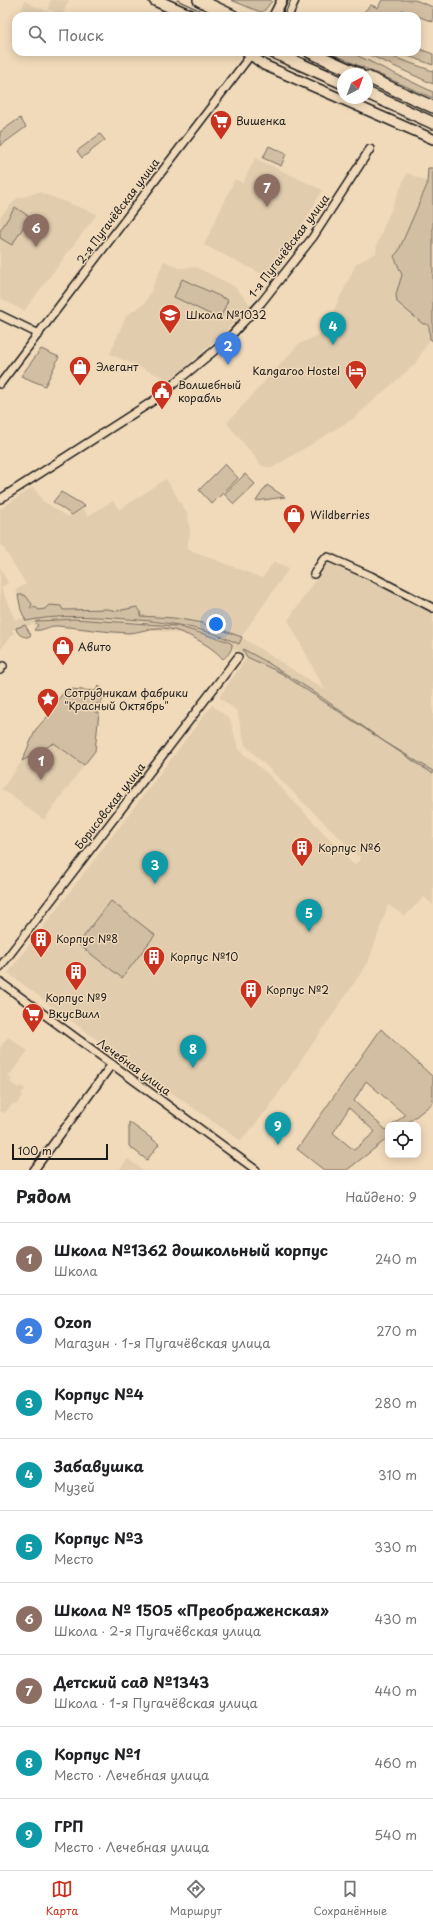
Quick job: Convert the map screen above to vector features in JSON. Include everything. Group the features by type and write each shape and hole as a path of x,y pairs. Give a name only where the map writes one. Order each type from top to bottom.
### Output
{"main road":[{"path":"155,0 182,12"},
{"path":"199,0 224,12"},
{"path":"282,56 337,80"},
{"path":"319,56 346,68"},
{"path":"373,80 433,107"},
{"path":"373,97 433,123"}],"street":[{"path":"276,12 282,0"},
{"path":"289,12 294,0"},
{"name":"2-я Пугачёвская улица","path":"0,384 248,56"},
{"path":"254,56 264,65 433,139"},
{"name":"1-я Пугачёвская улица","path":"0,499 153,401 225,342 261,303 313,237 370,149"},
{"path":"0,315 39,334"},
{"path":"314,574 323,560 328,557 371,576 433,608"},
{"name":"Борисовская улица","path":"0,967 238,657"},
{"name":"Лечебная улица","path":"0,982 256,1170"},
{"path":"34,1170 112,1064"}],"shaded area":[{"path":"51,0 69,0 63,12 55,12 48,9"},
{"path":"231,0 272,1 264,11 260,12"},
{"path":"382,0 415,0 433,7 433,22 421,17 421,12 407,12 402,10 401,12 363,12 371,5 378,8"},
{"path":"25,1 49,12 21,12"},
{"path":"421,50 433,54 433,65 408,56 421,56"},
{"path":"337,56 358,56 433,92 433,98 373,72 373,68 365,68"},
{"path":"372,56 390,56 433,71 433,84"},
{"path":"20,118 26,127 0,146 0,132"},
{"path":"100,134 105,140 82,158 77,151"},
{"path":"269,146 286,154 281,166 263,158"},
{"path":"255,158 322,190 274,280 204,245 235,179 243,183"},
{"path":"428,168 433,168 433,341 430,339 429,327 427,324 423,324 397,302 396,294 402,275 394,256 398,252 427,185"},
{"path":"407,173 428,182 398,252 394,256 420,316 429,327 430,339 415,364 354,418 272,468 262,466 227,423 299,344 323,333 356,264 376,253 377,244"},
{"path":"39,192 97,214 24,311 0,298 0,217 16,199"},
{"path":"15,207 30,217 12,245 0,238 0,231"},
{"name":"Школа №1032","path":"164,261 179,268 196,267 234,286 252,306 171,381 110,354 126,316 146,302"},
{"path":"182,279 228,300 220,319 174,297"},
{"path":"41,349 59,357 45,386 21,376"},
{"path":"225,464 238,478 212,504 199,490"},
{"path":"245,474 255,484 234,504 224,494"},
{"path":"166,479 188,515 190,533 187,549 262,578 274,562 289,568 241,637 325,690 288,620 329,561 433,611 433,905 424,897 405,916 388,905 368,963 268,1109 241,1141 113,1052 8,973 212,705 230,719 238,749 269,775 354,865 361,859 245,745 237,711 219,697 247,657 227,645 200,636 74,620 38,628 34,624 12,630 14,633 0,650 0,567 8,583 1,587 15,620 25,618 16,590 26,584 0,542 0,509 33,487 43,501 68,517 83,509 88,516 113,501 119,510"},
{"path":"267,485 285,497 256,501"},
{"path":"61,492 85,506 72,515 53,502"},
{"path":"18,595 25,595 32,604 30,609 35,607 39,610 45,609 49,605 61,606 63,610 108,609 117,611 137,607 141,612 140,616 174,618 202,623 242,637 239,644 209,632 193,628 130,619 70,616 26,621 21,610"},
{"path":"74,619 177,626 227,641 232,644 232,646 227,656 223,659 202,642 184,633 166,628 154,628 128,633 58,626 34,630 38,625 35,622 38,621"},
{"path":"25,625 31,635 28,637 20,635 16,628"},
{"path":"243,649 311,690 385,742 433,771 433,774 281,673 247,657"},
{"path":"99,686 104,691 101,704 96,704 95,712 99,712 95,751 84,765 54,743 22,761 36,729 49,715 47,713 65,691 69,691 70,689 95,691"},
{"path":"54,743 84,765 44,820 2,789 22,761"},
{"path":"111,901 155,935 122,978 78,944"},
{"path":"381,1029 433,1077 433,1103 409,1122 396,1122 405,1115 366,1081 354,1101 385,1129 385,1140 347,1170 324,1170 297,1149","holes":["349,1108 375,1132 354,1150 333,1133"]},
{"path":"8,1037 28,1051 8,1077 12,1079 10,1082 18,1088 21,1086 25,1089 21,1094 23,1096 16,1105 14,1103 4,1113 0,1111 0,1048"},
{"path":"129,1122 159,1144 147,1160 129,1146"},
{"path":"128,1159 143,1170 119,1170"}],"tram line":[{"path":"177,0 203,12"},
{"path":"286,12 291,0"}],"place":[{"name":"Вишенка","path":"221,140"},
{"name":"Детский сад №1343","path":"267,207"},
{"name":"Школа № 1505 «Преображенская»","path":"36,247"},
{"name":"Школа №1032","path":"170,334"},
{"name":"Забавушка","path":"333,345"},
{"name":"Ozon","path":"228,365"},
{"name":"Элегант","path":"80,386"},
{"name":"Kangaroo Hostel","path":"356,390"},
{"name":"Волшебный корабль","path":"162,410"},
{"name":"Wildberries","path":"294,534"},
{"name":"Авито","path":"63,666"},
{"name":"Сотрудникам фабрики \"Красный Октябрь\"","path":"48,718"},
{"name":"Школа №1362 дошкольный корпус","path":"41,780"},
{"name":"Корпус №6","path":"302,868"},
{"name":"Корпус №4","path":"155,884"},
{"name":"Корпус №3","path":"309,932"},
{"name":"Корпус №8","path":"41,958"},
{"name":"Корпус №10","path":"154,976"},
{"name":"Корпус №9","path":"76,992"},
{"name":"Корпус №2","path":"251,1010"},
{"name":"ВкусВилл","path":"33,1034"},
{"name":"Корпус №1","path":"193,1068"},
{"name":"ГРП","path":"278,1145"}]}
